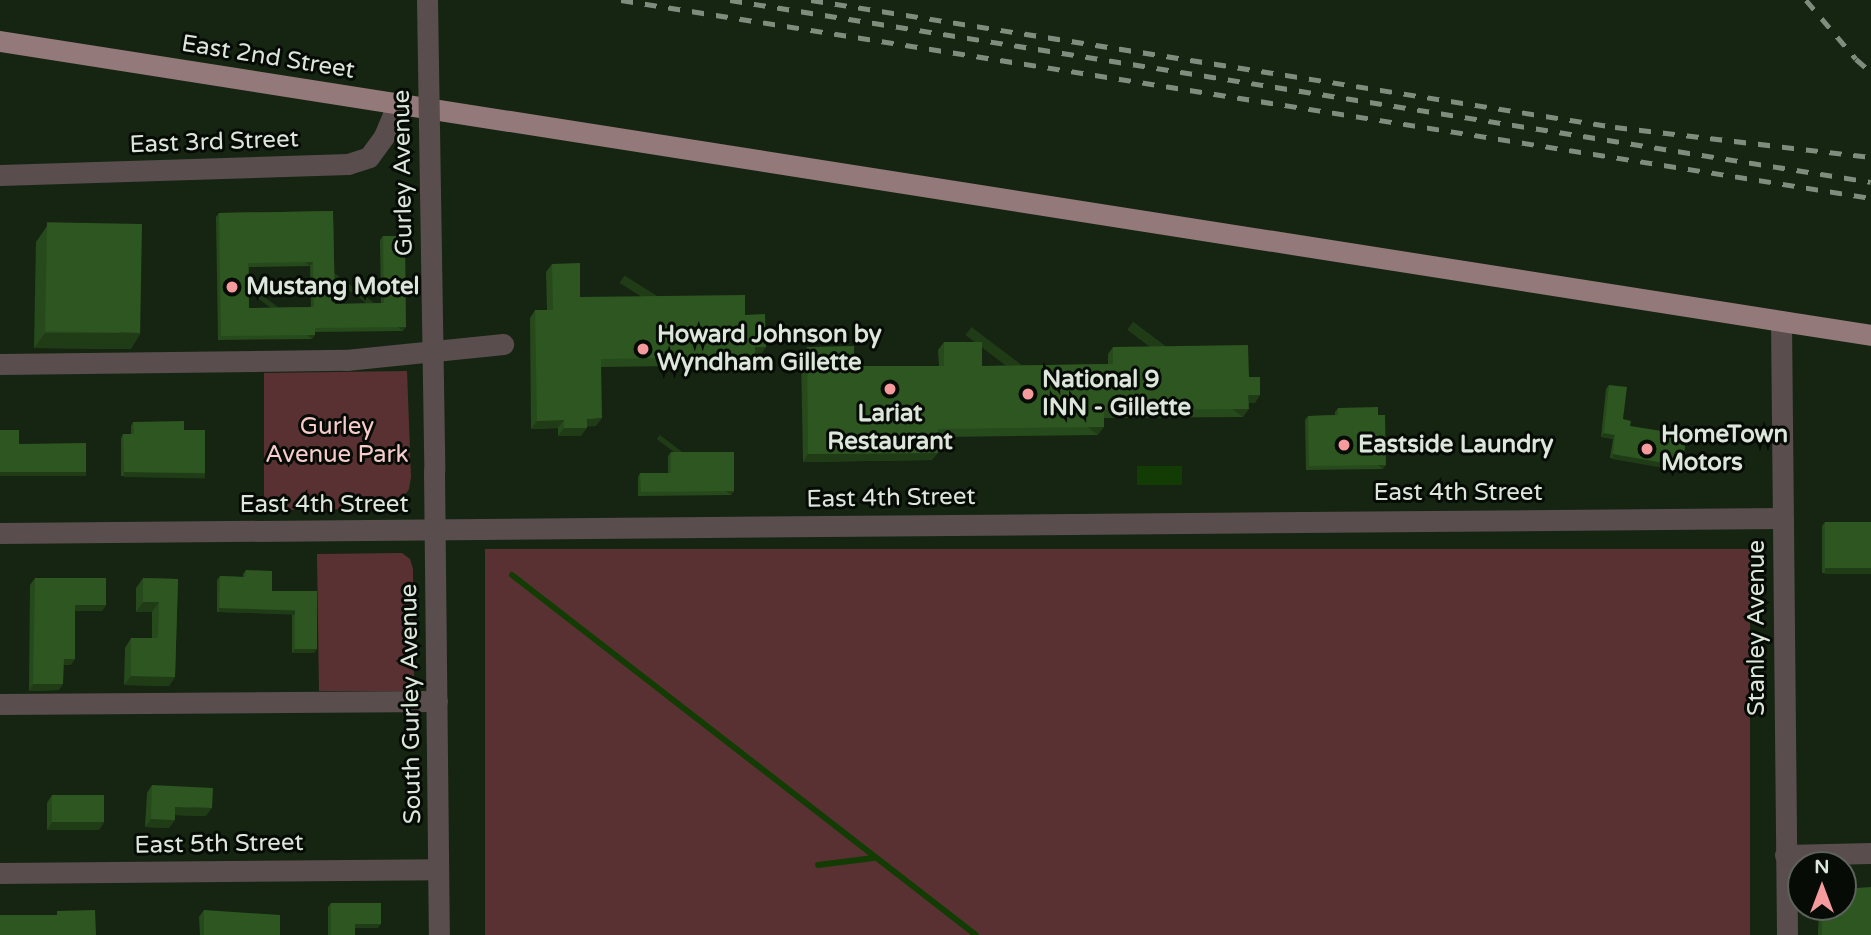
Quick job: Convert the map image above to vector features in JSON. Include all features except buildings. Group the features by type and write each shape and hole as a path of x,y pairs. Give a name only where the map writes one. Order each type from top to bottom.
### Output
{"main road":[{"name":"East 2nd Street","path":"0,41 1871,335"}],"street":[{"name":"Gurley Avenue","path":"427,0 434,471"},
{"name":"East 3rd Street","path":"0,175 348,164 369,157 384,136 397,105"},
{"name":"Stanley Avenue","path":"1781,321 1787,935"},
{"path":"0,364 346,360 503,344"},
{"name":"South Gurley Avenue","path":"434,471 439,935"},
{"name":"East 4th Street","path":"0,533 1783,518"},
{"path":"0,704 437,701"},
{"path":"1786,855 1871,853"},
{"name":"East 5th Street","path":"0,873 438,869"}],"green space":[{"name":"Gurley Avenue Park","path":"407,371 411,477 409,489 403,498 387,509 264,510 264,373"},
{"path":"485,549 1750,549 1750,935 485,935"},
{"path":"402,553 410,559 413,569 414,691 319,691 317,554"}],"shaded area":[{"path":"1137,466 1182,466 1182,485 1137,485"}],"waterway":[{"path":"512,575 976,935"},
{"path":"818,865 874,858"}],"railway":[{"path":"621,0 1871,198"},
{"path":"730,0 1871,182"},
{"path":"811,0 1615,127 1871,157"},
{"path":"1806,0 1856,59 1871,72"}],"place":[{"name":"Mustang Motel","path":"232,287"},
{"name":"Howard Johnson by Wyndham Gillette","path":"643,349"},
{"name":"Lariat Restaurant","path":"890,389"},
{"name":"National 9 INN - Gillette","path":"1028,394"},
{"name":"Eastside Laundry","path":"1344,445"},
{"name":"HomeTown Motors","path":"1647,449"}]}
